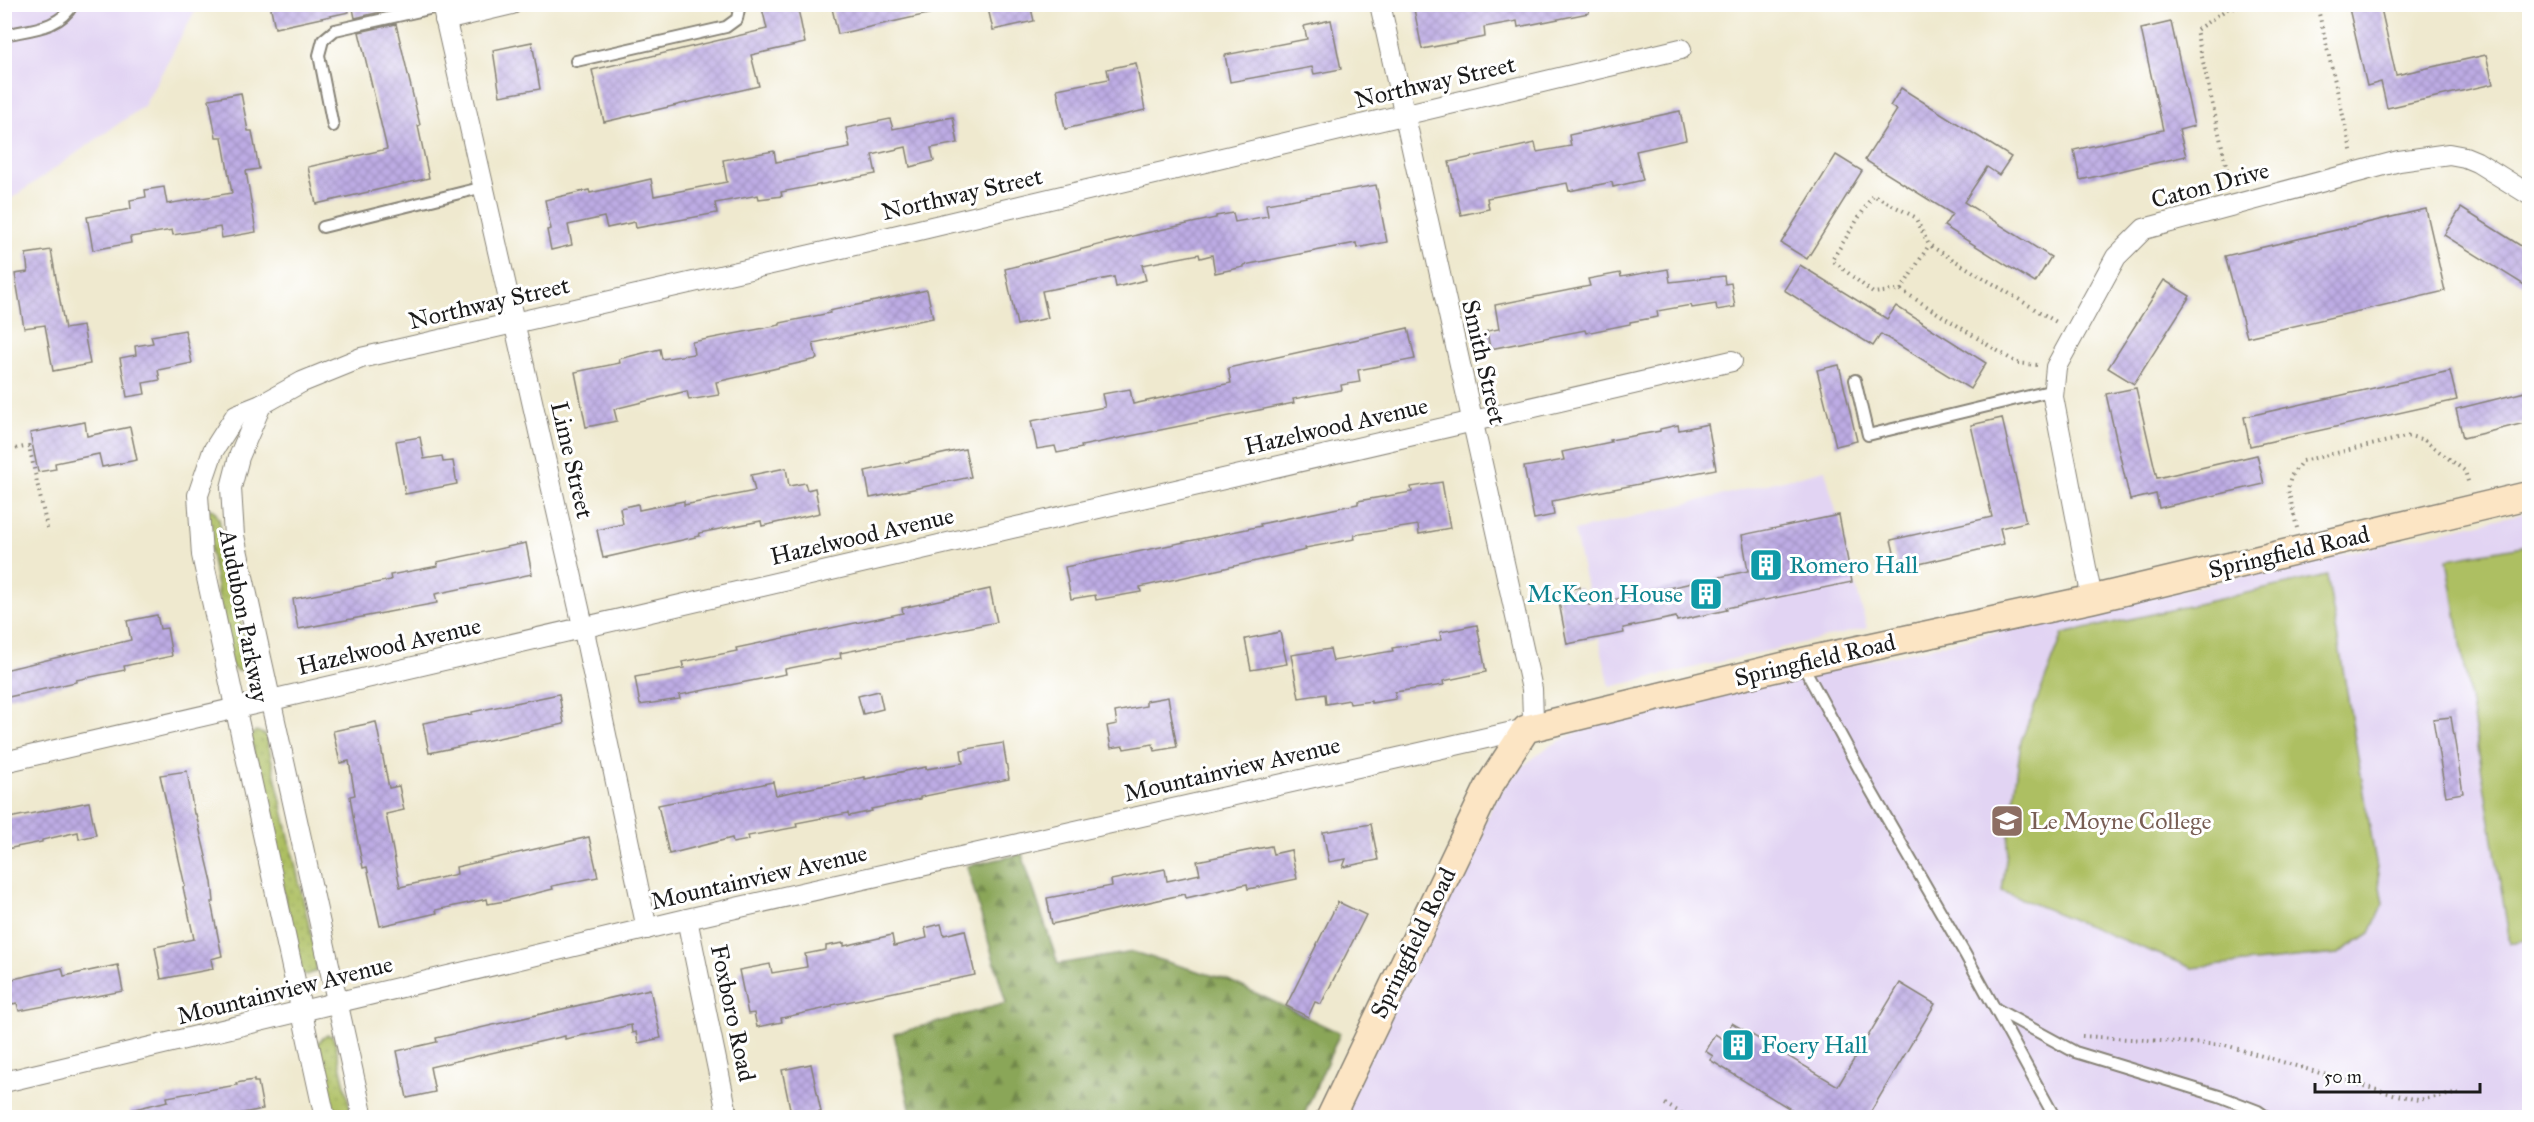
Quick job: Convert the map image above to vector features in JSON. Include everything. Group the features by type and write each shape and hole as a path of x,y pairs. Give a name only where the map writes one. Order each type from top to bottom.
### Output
{"street":[{"path":"443,10 512,4"},
{"name":"Smith Street","path":"1380,4 1403,116 1532,689 1533,718 1526,729"},
{"name":"Lime Street","path":"443,10 516,324 647,929"},
{"name":"Northway Street","path":"261,405 302,382 361,358 516,324 1682,49"},
{"name":"Caton Drive","path":"2092,599 2053,397 2056,367 2116,257 2144,229 2399,162 2449,154 2477,162 2529,195"},
{"name":"Hazelwood Avenue","path":"4,762 1732,360"},
{"name":"Audubon Parkway","path":"261,405 236,415 213,451 198,495 202,555 325,1118"},
{"name":"Audubon Parkway","path":"261,405 239,457 231,488 234,536 363,1118"},
{"path":"204,474 231,488"},
{"name":"Springfield Road","path":"1330,1118 1489,786 1526,729 1801,662 2092,599 2529,495"},
{"name":"Mountainview Avenue","path":"4,1082 338,1005 482,967 1526,729"},
{"name":"Foxboro Road","path":"687,920 728,1118"}],"lane":[{"path":"4,34 55,24 64,19 73,4"},
{"path":"576,61 726,27 737,19 740,4"},
{"path":"333,126 319,55 323,40 335,30 443,10"},
{"path":"323,227 484,187"},
{"path":"1856,380 1868,435 2054,390"},
{"path":"1801,662 2055,1118"},
{"path":"1995,1008 2075,1052 2219,1096 2258,1111 2268,1118"}],"path":[{"path":"2235,205 2196,30 2228,9 2250,4"},
{"path":"2315,4 2356,173"},
{"path":"2056,367 2017,363 1901,290 1873,293 1832,260 1873,195 1915,217 1929,245 2074,333"},
{"path":"1901,290 1929,245"},
{"path":"2303,549 2288,489 2291,476 2302,461 2410,436 2424,440 2465,471 2474,508"},
{"path":"4,451 29,446 48,532"},
{"path":"2075,1052 2080,1036 2225,1045 2418,1100 2460,1093"},
{"path":"1665,1104 1690,1118"}],"shaded area":[{"path":"5,5 198,5 144,106 5,203"},
{"path":"1825,470 1867,628 1610,687 1574,531"},
{"name":"Le Moyne College","path":"2529,512 2529,1117 1338,1118 1499,793 1518,770 1548,747 1595,723"}],"green space":[{"path":"210,509 214,510 219,519 249,661 244,670 237,671 231,666 204,514"},
{"path":"2529,545 2530,939 2510,943 2447,559"},
{"path":"2327,575 2383,904 2370,933 2338,954 2192,968 2002,891 2021,741 2063,634"},
{"path":"256,731 266,735 317,961 316,971 307,975 301,973 250,735"},
{"path":"1022,854 1058,964 1133,952 1228,980 1340,1033 1303,1117 912,1117 894,1034 1006,1003 967,866"},
{"path":"327,1035 332,1036 335,1042 352,1117 335,1117 318,1042"}],"building":[{"path":"270,4 348,4 349,12 275,28"},
{"path":"352,4 392,4 393,9 355,18"},
{"path":"761,4 797,4 805,43 751,55 759,86 604,122 592,70 767,29"},
{"path":"831,4 936,4 937,12 838,34"},
{"path":"987,4 1030,4 1034,21 993,30"},
{"path":"1413,4 1588,4 1589,13 1518,27 1517,21 1484,27 1485,37 1422,49"},
{"path":"2348,4 2380,4 2396,75 2486,55 2493,84 2387,108 2381,82 2367,86"},
{"path":"1331,20 1341,69 1314,74 1312,67 1230,82 1225,55 1307,39 1304,26"},
{"path":"2171,22 2194,126 2179,130 2186,156 2080,180 2074,150 2163,130 2141,29"},
{"path":"396,24 420,125 418,126 429,178 316,204 308,167 387,149 359,32"},
{"path":"532,42 540,89 500,96 493,50"},
{"path":"1136,63 1145,110 1065,129 1057,89 1109,79 1107,69"},
{"path":"1901,88 2011,157 1999,175 1987,167 1964,202 2051,257 2035,283 1944,226 1952,214 1865,160 1897,110 1890,106"},
{"path":"241,93 248,131 252,131 259,169 246,171 256,232 222,238 220,227 173,235 172,230 130,237 131,243 93,250 87,217 131,209 130,200 146,197 145,190 164,187 167,204 232,193 222,137 216,137 209,99"},
{"path":"1680,111 1686,140 1636,151 1643,180 1613,187 1612,182 1569,191 1567,183 1487,198 1489,209 1461,215 1449,162 1535,143 1537,152 1571,146 1569,135"},
{"path":"953,117 958,143 931,148 934,161 910,167 906,147 872,155 876,174 781,192 782,196 759,199 758,195 715,203 717,213 636,228 635,222 607,228 604,217 568,225 572,245 551,250 547,230 551,229 545,200 589,190 590,193 651,179 654,196 727,182 723,160 774,151 776,162 850,148 846,128 890,119 893,129"},
{"path":"1836,155 1862,171 1807,259 1781,243"},
{"path":"1376,185 1387,242 1357,248 1356,243 1215,273 1212,255 1200,258 1199,254 1142,265 1146,280 1116,287 1114,277 1042,291 1048,318 1017,325 1005,269 1141,234 1216,218 1216,216 1233,213 1235,222 1268,216 1266,204"},
{"path":"2461,208 2529,251 2529,288 2444,235"},
{"path":"2426,209 2445,291 2247,337 2225,256"},
{"path":"51,250 65,329 83,326 90,364 53,371 45,325 24,328 15,274 28,272 26,254"},
{"path":"1800,265 1887,319 1896,306 1986,363 1970,389 1881,334 1873,346 1784,290"},
{"path":"1668,269 1670,282 1724,276 1725,284 1731,283 1735,307 1717,310 1716,304 1692,308 1691,305 1657,311 1658,317 1630,322 1630,324 1586,333 1585,330 1490,349 1487,331 1499,329 1495,305 1590,286 1588,279 1620,273 1621,277"},
{"path":"2164,280 2190,296 2134,384 2108,368"},
{"path":"927,290 933,318 813,343 817,359 716,382 719,395 689,400 687,391 614,409 617,421 586,427 575,372 620,363 619,359 660,349 662,359 694,354 692,342 780,325 780,323 830,313 829,311"},
{"path":"1408,328 1415,359 1358,370 1360,382 1341,385 1342,390 1293,399 1294,403 1081,446 1082,448 1057,453 1055,446 1037,449 1031,421 1105,407 1102,394 1130,389 1133,404 1231,383 1228,368"},
{"path":"185,330 192,363 158,370 160,380 143,383 145,394 127,397 120,358 136,355 135,346 153,343 151,336"},
{"path":"1839,365 1857,441 1836,446 1817,370"},
{"path":"2450,371 2457,400 2250,446 2244,417"},
{"path":"2136,388 2157,478 2257,455 2264,484 2159,508 2156,494 2130,500 2106,394"},
{"path":"2529,391 2529,422 2463,438 2456,409"},
{"path":"2002,418 2026,522 2000,528 2004,544 1898,569 1891,540 1992,517 1971,425"},
{"path":"85,422 87,436 130,427 137,460 102,467 99,454 55,463 56,469 38,472 30,433"},
{"path":"1708,424 1716,469 1552,501 1554,515 1534,519 1524,467 1564,460 1562,452 1611,442 1610,440 1660,431 1660,429 1678,425 1679,430"},
{"path":"420,437 424,459 442,456 443,462 453,461 457,484 405,494 396,441"},
{"path":"965,449 971,477 870,498 865,471"},
{"path":"786,468 789,486 805,483 807,490 815,488 820,513 762,526 761,521 699,533 700,536 603,558 597,530 623,524 620,508 638,504 639,510 684,501 684,505 755,491 751,475"},
{"path":"1442,482 1450,528 1419,534 1418,525 1354,535 1355,539 1305,548 1306,550 1140,587 1141,592 1096,600 1095,595 1071,599 1065,567 1261,526 1260,524 1358,504 1358,501 1412,492 1411,487"},
{"path":"1839,515 1852,582 1726,608 1727,610 1677,621 1676,617 1623,628 1624,633 1567,644 1557,592 1580,587 1582,598 1587,597 1589,605 1748,571 1742,535"},
{"path":"526,543 532,574 435,594 437,603 298,629 293,599 391,580 390,575 438,566 437,562"},
{"path":"990,589 997,622 840,653 841,658 785,669 786,674 679,695 680,699 640,705 635,677 684,668 682,662 737,651 736,648 903,613 902,608"},
{"path":"157,615 160,629 167,628 172,656 124,666 125,670 4,698 4,670 131,640 127,621"},
{"path":"1477,625 1486,672 1443,681 1444,685 1395,692 1396,699 1371,703 1371,701 1350,704 1349,700 1326,704 1325,694 1299,698 1291,655 1330,649 1333,661 1441,640 1440,632"},
{"path":"1280,632 1287,664 1251,670 1245,639"},
{"path":"879,691 883,709 863,714 858,696"},
{"path":"559,694 564,724 429,753 423,723"},
{"path":"1168,697 1177,747 1155,751 1153,744 1124,749 1123,746 1111,748 1107,726 1117,724 1115,712 1146,706 1146,701"},
{"path":"2451,717 2463,793 2446,796 2433,719"},
{"path":"376,722 389,788 399,786 404,810 386,814 400,887 457,874 456,867 589,837 598,877 552,886 553,889 505,901 488,904 487,899 436,910 437,913 380,926 367,867 363,868 354,822 350,796 355,795 349,761 340,763 333,731"},
{"path":"1003,743 1009,779 920,797 920,799 849,816 848,813 796,823 797,827 748,836 749,840 733,843 732,838 669,854 658,805 773,782 776,795 865,777 865,779 926,767 926,769 963,763 961,750"},
{"path":"187,771 194,814 196,814 212,882 214,902 211,902 222,956 211,959 213,969 161,979 155,947 194,939 183,887 185,886 160,775"},
{"path":"89,802 96,835 79,839 78,832 6,849 4,819"},
{"path":"1371,824 1378,860 1343,867 1346,859 1329,862 1323,832"},
{"path":"1271,846 1273,854 1291,850 1297,879 1248,889 1247,884 1186,898 1185,894 1052,924 1047,898 1112,886 1111,880 1165,869 1167,881 1200,874 1197,861"},
{"path":"1338,902 1366,915 1321,1004 1315,1002 1308,1017 1286,1006"},
{"path":"941,924 944,935 965,930 975,975 832,1005 832,1007 781,1018 782,1022 757,1027 754,1013 748,1014 739,970 770,964 772,973 807,967 805,954 826,950 826,946 844,943 844,946 892,935 894,946 927,938 925,928"},
{"path":"118,965 123,991 19,1011 17,1003 4,1006 4,981 62,968 64,976"},
{"name":"Foery Hall","path":"1900,983 1935,1004 1867,1118 1805,1118 1710,1060 1713,1056 1705,1051 1715,1034 1723,1039 1732,1023 1838,1086"},
{"path":"650,989 661,1038 638,1043 636,1032 632,1033 631,1025 565,1039 565,1036 430,1067 435,1092 407,1098 397,1051 437,1042 436,1038"},
{"path":"811,1064 821,1112 792,1118 782,1070"},
{"path":"254,1080 258,1082 263,1109 218,1118 130,1118 130,1110 168,1101 167,1097"}],"place":[{"name":"Romero Hall","path":"1766,565"},
{"name":"McKeon House","path":"1706,594"},
{"name":"Le Moyne College","path":"2007,821"},
{"name":"Foery Hall","path":"1738,1045"}]}
